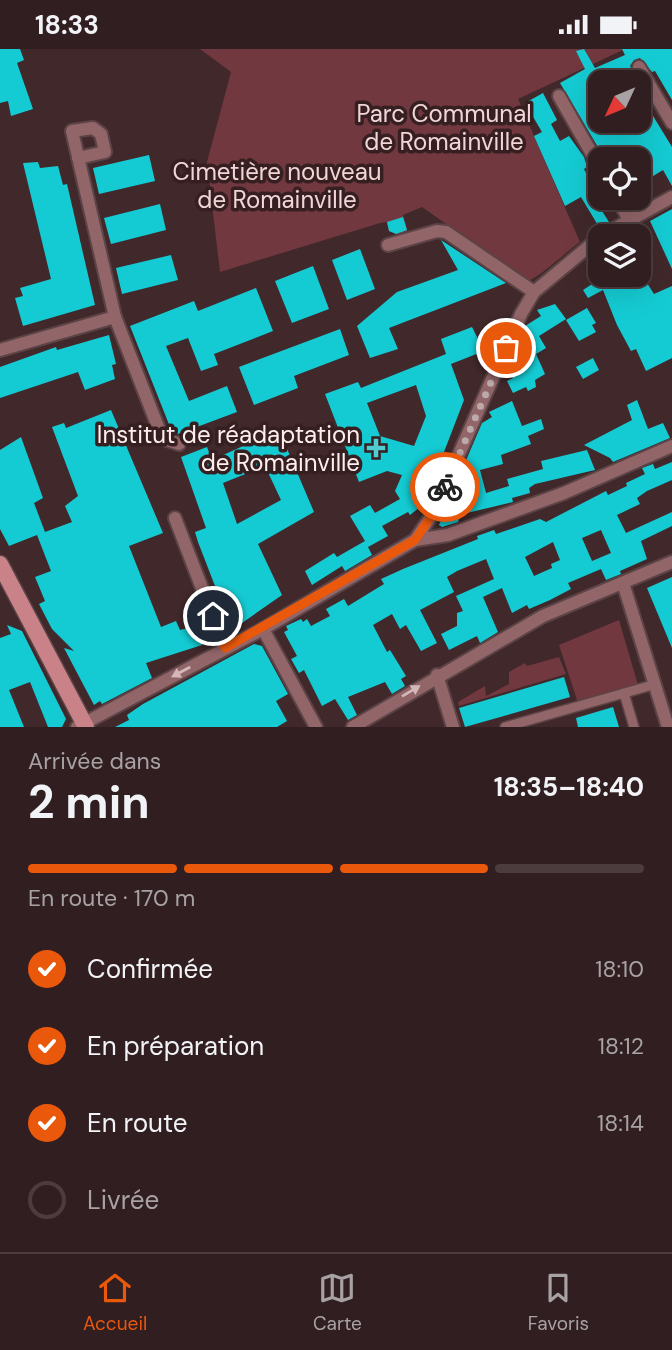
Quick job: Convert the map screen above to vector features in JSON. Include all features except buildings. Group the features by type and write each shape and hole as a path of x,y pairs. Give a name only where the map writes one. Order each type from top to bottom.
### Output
{"main road":[{"path":"0,564 82,726"}],"street":[{"path":"639,67 672,123"},
{"path":"559,96 588,147"},
{"path":"78,158 115,317 160,432 167,440 179,444"},
{"path":"622,224 672,197"},
{"path":"624,210 629,220"},
{"path":"388,245 437,231 446,232 534,292"},
{"path":"415,540 432,515 521,314 534,292 588,248"},
{"path":"0,350 115,317"},
{"path":"82,726 263,629 415,540 448,535 474,526 564,493 672,446"},
{"path":"175,518 225,648"},
{"path":"353,727 437,675 542,616 672,562"},
{"path":"623,583 668,727"},
{"path":"263,629 316,727"},
{"path":"437,675 453,727"},
{"path":"505,727 656,684"},
{"path":"624,693 634,727"}],"green space":[{"name":"Parc Communal de Romainville","path":"200,49 625,49 518,99 580,242 527,281 422,207 403,215 408,233 400,235 389,231 387,222 380,223 220,272 207,162 231,72"},
{"path":"619,620 638,685 578,703 559,645"},
{"path":"559,657 566,674 459,706 458,702 485,686 486,696 509,684 509,672 525,663 527,666"}],"way so far":[{"path":"445,487 506,348"}],"place":[{"name":"Institut de réadaptation de Romainville","path":"376,448"}],"route":[{"path":"213,616 225,648 263,629 415,540 432,515 445,487"}],"park label":[{"name":"Cimetière nouveau de Romainville","path":"277,185"}]}
